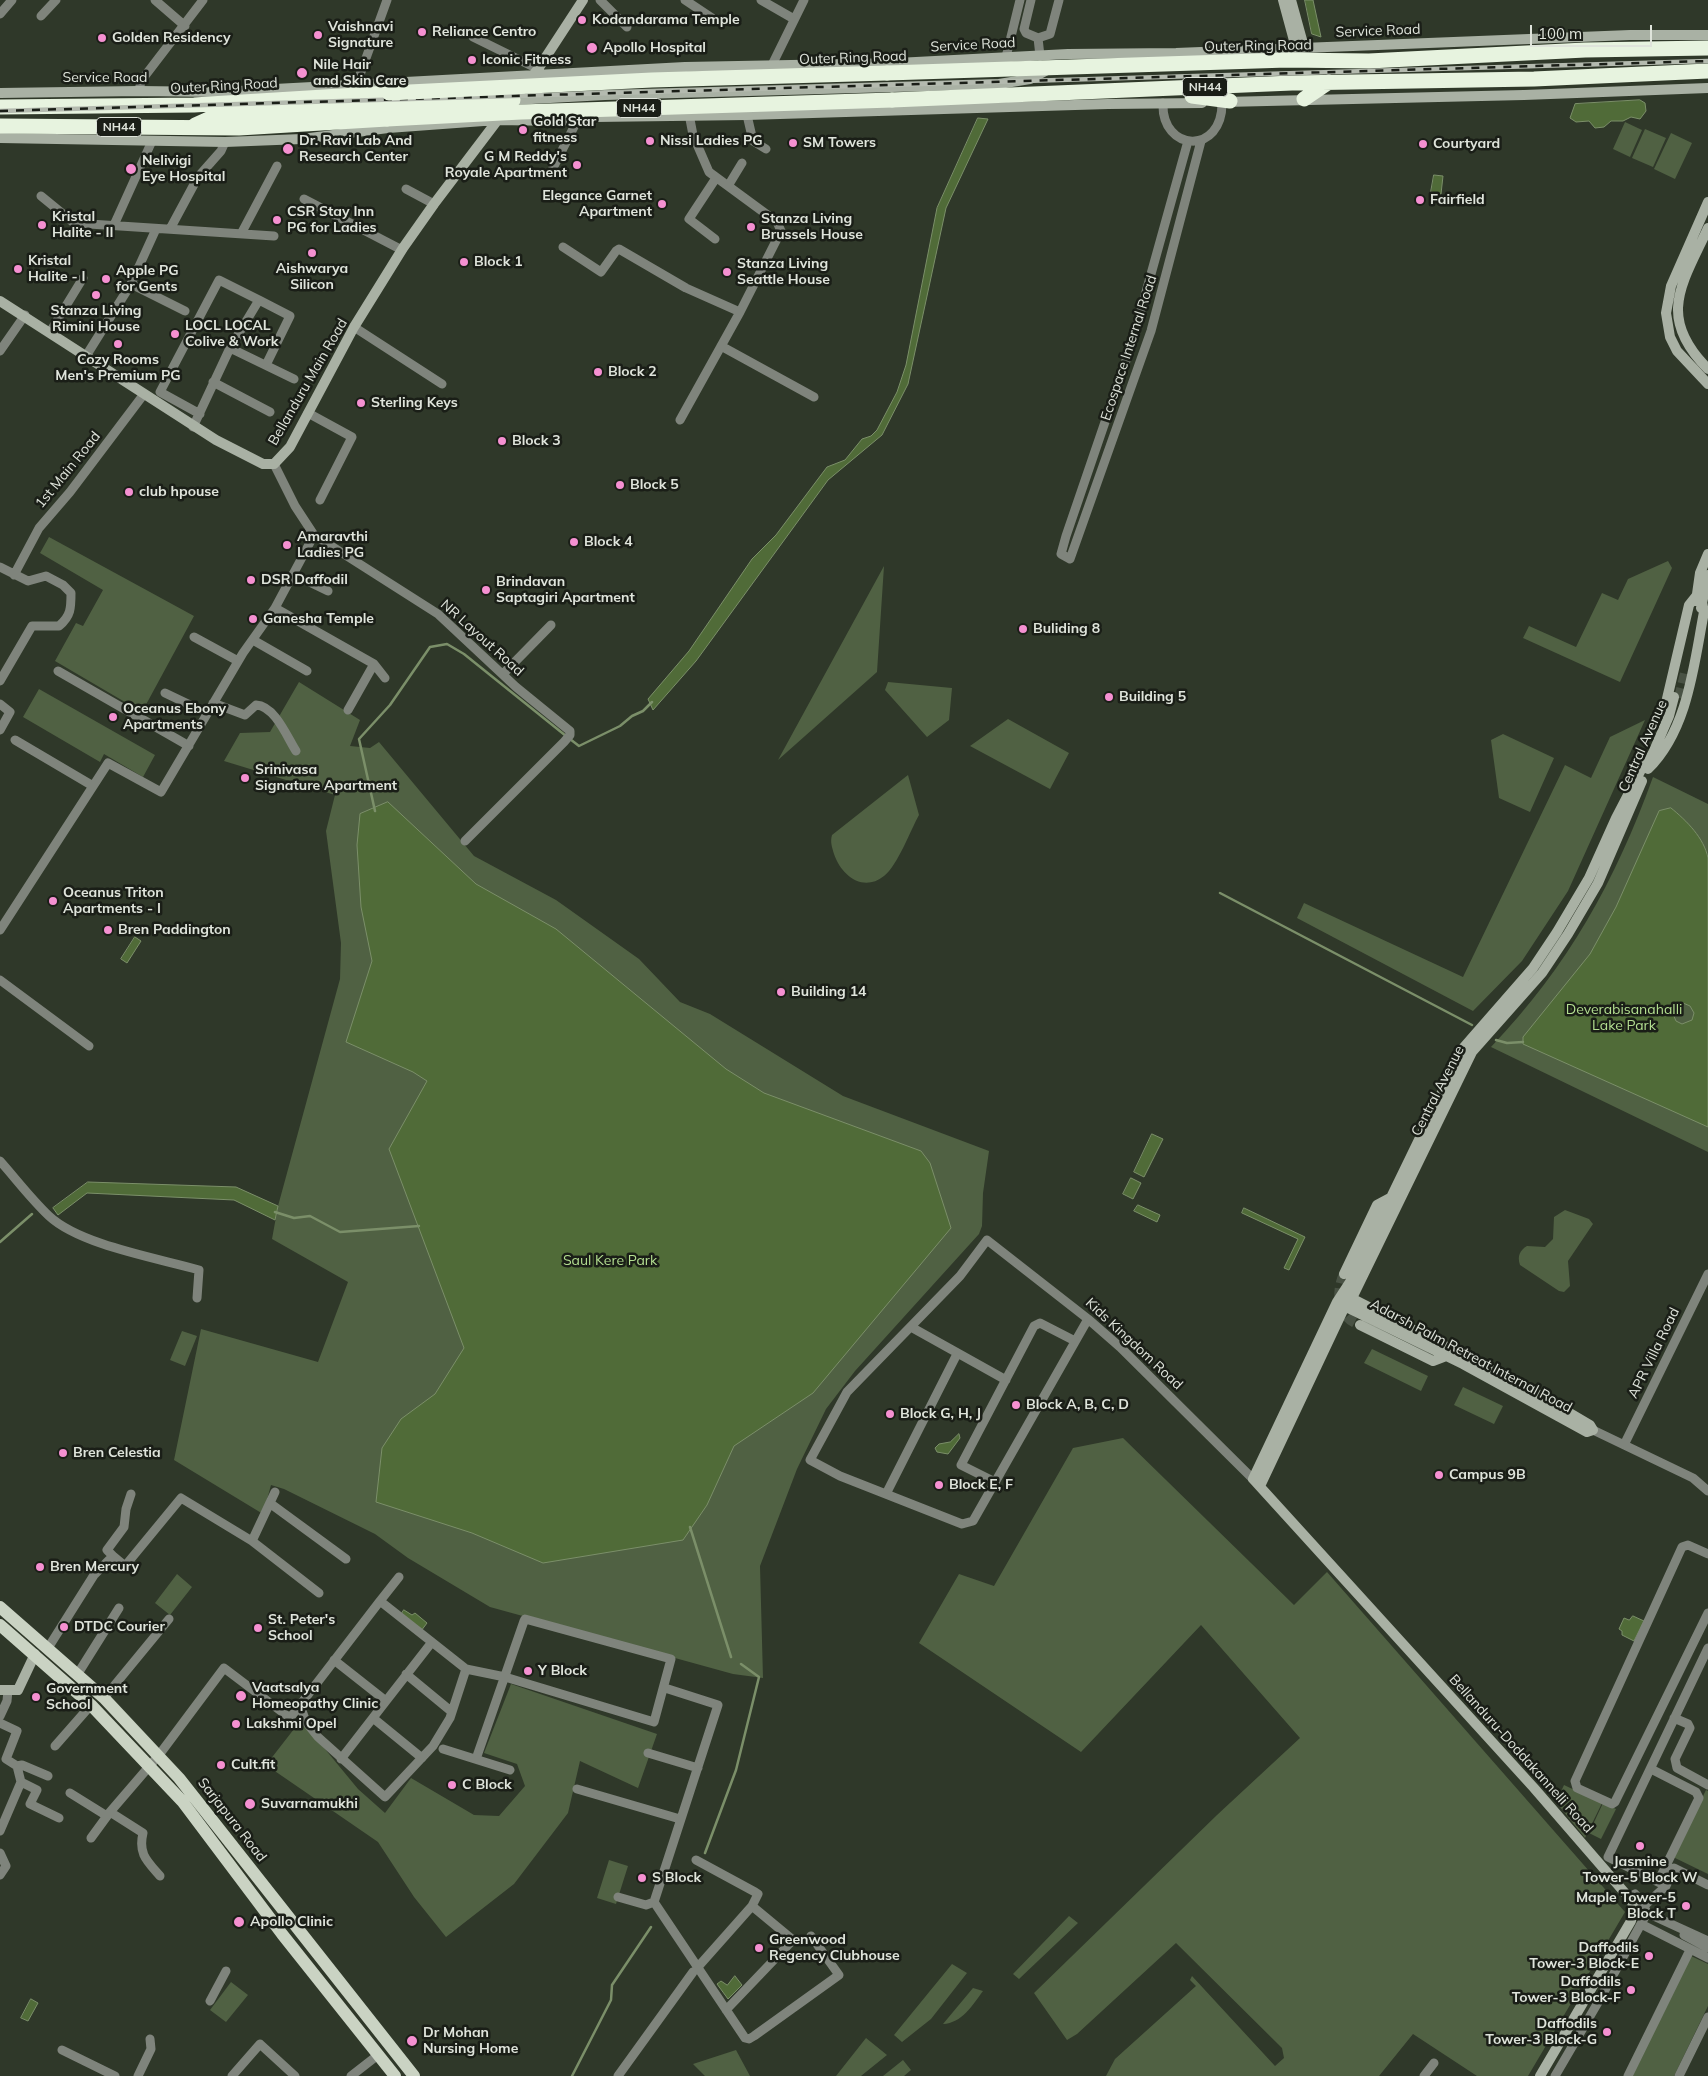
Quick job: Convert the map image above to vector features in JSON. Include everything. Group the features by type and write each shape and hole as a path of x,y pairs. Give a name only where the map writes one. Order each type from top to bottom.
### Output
{"highway":[{"name":"Outer Ring Road","path":"0,107 389,93 642,80 1052,68 1205,57 1342,61 1585,50 1708,48"},
{"path":"1342,61 1373,68 1708,56"},
{"name":"NH44","path":"0,126 114,133 521,112 892,100 1164,96 1329,82 1534,79 1708,71"},
{"path":"1304,99 1329,82"},
{"path":"1164,96 1214,97 1225,106"},
{"path":"189,128 215,116 250,116 513,100"}],"main road":[{"name":"Sarjapura Road","path":"0,1607 104,1698 159,1755 216,1822 293,1924 414,2076"},
{"name":"Sarjapura Road","path":"0,1625 91,1705 150,1766 206,1831 282,1934 395,2076"},
{"path":"282,1934 293,1924"}],"street":[{"path":"0,14 12,0"},
{"path":"41,16 56,0"},
{"path":"155,0 185,26"},
{"path":"139,91 141,81 185,26 203,0"},
{"path":"357,83 387,0"},
{"name":"Bellanduru Main Road","path":"0,301 193,426 248,458 263,464 274,464 290,447 354,327 402,250 434,204 536,72 583,0"},
{"path":"600,0 627,27"},
{"path":"685,0 712,18"},
{"path":"761,0 794,19"},
{"path":"772,65 804,0"},
{"path":"1006,57 1020,0"},
{"path":"1031,0 1024,29 1026,33 1038,38 1050,34 1058,0"},
{"path":"1283,0 1300,48"},
{"path":"1291,0 1300,48"},
{"name":"Service Road","path":"0,92 139,91 212,98 357,83 536,72 897,63 1040,56 1205,57 1300,48 1630,35 1708,35"},
{"path":"473,37 536,72"},
{"path":"1038,38 1040,56"},
{"path":"513,100 588,96 999,84 1030,79 1052,68"},
{"path":"553,168 588,96 603,71"},
{"path":"1164,96 1164,114 1171,131 1188,141 1201,141 1216,130 1225,106 1304,99 1515,95 1708,88"},
{"path":"0,138 114,133 152,141 225,142 302,139 388,128 498,120 577,121 595,117 689,114 748,115 1108,97"},
{"path":"680,420 740,312 781,231 780,226 709,172 693,135 689,114"},
{"path":"748,115 754,141 766,149"},
{"path":"114,225 152,141"},
{"name":"Ecospace Internal Road","path":"1188,141 1131,346 1066,536 1061,554 1070,559 1144,351 1201,141"},
{"path":"170,229 198,177 221,151 225,142"},
{"path":"728,186 742,163"},
{"path":"242,232 277,166"},
{"path":"715,239 688,219 716,178"},
{"path":"406,189 434,204"},
{"path":"41,196 74,223 156,229 242,232 274,236"},
{"path":"304,199 402,250"},
{"path":"1708,202 1671,286 1666,312 1670,337 1677,351 1708,384"},
{"path":"1708,228 1682,284 1676,313 1685,341 1708,369"},
{"path":"86,356 131,284 156,229"},
{"path":"563,247 601,272 619,249 686,288 740,312"},
{"path":"50,332 83,278"},
{"path":"200,414 160,392 218,280 290,316 266,365"},
{"path":"131,284 185,311"},
{"path":"193,426 230,348 259,300"},
{"path":"0,351 24,315"},
{"path":"354,327 442,384"},
{"path":"721,346 814,397"},
{"path":"1131,346 1144,351"},
{"path":"230,348 294,379"},
{"path":"213,382 270,412"},
{"name":"1st Main Road","path":"16,571 39,528 70,492 144,394"},
{"path":"308,413 352,437 320,500"},
{"path":"1101,435 1113,440"},
{"name":"NR Layout Road","path":"274,464 294,506 314,535 438,614 568,736 465,841"},
{"path":"1074,509 1086,513"},
{"path":"0,930 108,763 160,792 238,661 275,608 314,535"},
{"path":"1066,536 1076,540"},
{"path":"1645,767 1665,751 1683,708 1704,612 1700,598 1700,573 1708,554"},
{"path":"0,567 16,571 28,581 46,576 63,585 71,594 70,612 67,620 59,626 32,626 0,681"},
{"path":"293,574 328,591"},
{"path":"1683,669 1700,598 1708,575"},
{"path":"1645,767 1664,713 1689,605 1700,598"},
{"path":"275,608 374,664 385,678"},
{"path":"503,674 551,625"},
{"path":"194,637 238,661"},
{"path":"253,640 307,670"},
{"path":"348,710 374,664"},
{"path":"58,671 189,746"},
{"path":"165,693 207,713"},
{"name":"Central Avenue","path":"1256,1482 1464,1047 1533,968 1557,932 1589,878 1645,767 1664,737 1677,698"},
{"path":"213,703 245,715 256,705 264,706 296,751"},
{"path":"0,704 10,712 0,730"},
{"path":"15,740 93,786"},
{"name":"Central Avenue","path":"1344,1300 1472,1052 1542,973 1598,883 1645,767"},
{"path":"0,980 89,1046"},
{"path":"0,1161 49,1216 66,1228 95,1242 199,1270 197,1298"},
{"path":"1344,1274 1377,1205 1392,1196"},
{"name":"Kids Kingdom Road","path":"911,1327 960,1276 987,1240 1088,1319 1120,1347 1256,1482"},
{"name":"APR Villa Road","path":"1624,1445 1708,1274"},
{"name":"Adarsh Palm Retreat Internal Road","path":"1344,1300 1446,1356 1459,1357"},
{"name":"Adarsh Palm Retreat Internal Road","path":"1344,1300 1459,1357 1587,1432 1593,1430 1693,1478 1708,1490"},
{"path":"1006,1380 911,1327 846,1392 810,1460 840,1476 962,1524 973,1522 1088,1319"},
{"path":"995,1482 961,1465 1034,1326 1040,1324 1075,1341"},
{"path":"1360,1325 1434,1360 1446,1356"},
{"path":"886,1494 957,1354"},
{"name":"Bellanduru-Doddakannelli Road","path":"1256,1482 1629,1897"},
{"path":"252,1542 275,1492"},
{"path":"131,1494 126,1509 124,1528 107,1550 125,1566 181,1498 252,1542 319,1593"},
{"path":"271,1504 346,1559"},
{"path":"1708,1554 1688,1545 1682,1547 1575,1781 1577,1788 1612,1804 1615,1802 1708,1613"},
{"path":"48,1648 94,1575 113,1556"},
{"path":"92,1838 109,1814 159,1755 224,1668 290,1718 399,1577"},
{"path":"380,1601 466,1668 505,1677 654,1722 665,1688 671,1659 525,1619 505,1677 476,1759"},
{"path":"77,1675 120,1608"},
{"path":"104,1698 169,1619"},
{"path":"341,1759 432,1642"},
{"path":"1662,1884 1608,1857 1708,1648"},
{"path":"0,1716 7,1701 4,1690 18,1690 35,1654"},
{"path":"334,1660 386,1701"},
{"path":"300,1705 306,1722 318,1737 385,1797 433,1746 452,1712 466,1668"},
{"path":"406,1674 452,1712"},
{"path":"665,1688 718,1705 654,1902 695,1970 744,2036 749,2039 839,1974 811,1936"},
{"path":"55,1746 91,1705"},
{"path":"373,1718 422,1758"},
{"path":"1674,1718 1688,1724 1690,1728 1675,1759 1677,1768 1708,1785"},
{"path":"0,1723 17,1731 6,1760 17,1766 22,1765 48,1776"},
{"path":"443,1749 510,1770"},
{"path":"648,1753 698,1768"},
{"path":"0,1831 21,1782 17,1766"},
{"path":"1651,1768 1696,1792 1699,1798 1662,1884"},
{"path":"21,1782 37,1790 30,1804 59,1818"},
{"path":"577,1789 680,1819"},
{"path":"70,1793 143,1834 140,1843 142,1856 160,1876"},
{"path":"0,1853 6,1866 0,1875"},
{"path":"618,2076 695,1970 752,1906 758,1894 696,1860"},
{"path":"1555,2076 1600,1999 1640,1924 1645,1909 1674,1868 1708,1884"},
{"path":"1540,2076 1631,1921 1634,1908 1629,1897 1635,1894 1645,1909 1708,1941"},
{"path":"618,1897 646,1905 654,1902"},
{"path":"726,2010 793,1941 752,1906"},
{"path":"1640,1924 1708,1958"},
{"path":"1676,1926 1674,1931 1708,1948"},
{"path":"1628,2076 1690,1950"},
{"path":"210,2001 226,1971"},
{"path":"1679,2076 1708,2018"},
{"path":"138,2076 151,2049 150,2039"},
{"path":"232,2076 260,2044 295,2076"},
{"path":"62,2050 115,2076"},
{"path":"351,2076 378,2055"},
{"path":"1424,2076 1434,2063"}],"green space":[{"path":"1625,122 1642,130 1630,157 1613,149"},
{"path":"1645,129 1666,138 1653,167 1632,158"},
{"path":"1671,133 1692,143 1675,179 1654,169"},
{"path":"49,537 194,616 142,712 55,661 76,623 83,626 103,590 40,553"},
{"path":"1668,561 1672,568 1620,682 1523,638 1529,626 1576,647 1602,593 1618,600 1628,579"},
{"path":"884,566 877,672 778,760"},
{"name":"Saul Kere Park","path":"299,682 360,720 350,746 370,748 379,742 474,856 556,900 639,959 680,1002 710,1014 843,1096 989,1151 983,1193 982,1226 979,1234 855,1371 826,1409 797,1469 760,1566 763,1678 733,1674 490,1607 408,1558 375,1534 284,1489 271,1485 263,1514 174,1460 201,1329 318,1362 348,1282 272,1239 278,1206 340,979 341,943 326,831 335,795 224,761 240,733 270,732"},
{"path":"888,682 952,688 949,720 927,737 885,690"},
{"path":"39,689 155,755 143,777 104,754 100,762 23,717"},
{"path":"1008,719 1069,753 1050,789 970,746"},
{"path":"1645,720 1568,891 1522,961 1473,1011 1297,918 1304,903 1463,977 1565,765 1591,778 1610,737"},
{"path":"1503,734 1554,758 1530,812 1499,798 1491,740"},
{"path":"908,775 919,815 899,856 889,871 876,881 868,883 854,879 847,875 837,862 831,840 832,835"},
{"name":"Deverabisanahalli Lake Park","path":"1653,777 1708,804 1708,1152 1491,1047 1519,1016 1543,985 1587,921 1622,852"},
{"path":"1565,1210 1589,1219 1593,1224 1568,1261 1570,1286 1564,1292 1559,1291 1520,1265 1519,1256 1521,1251 1527,1246 1545,1247 1553,1239 1554,1217"},
{"path":"182,1331 197,1336 185,1366 170,1360"},
{"path":"1372,1349 1428,1376 1421,1391 1364,1363"},
{"path":"1463,1387 1503,1406 1494,1424 1454,1405"},
{"path":"1123,1438 1294,1605 1327,1572 1625,1912 1528,2076 1477,2076 1413,2034 1379,2076 1106,2076 1115,2059 1196,1986 1190,1980 1192,1976 1275,2066 1284,2058 1282,2048 1176,1943 1077,2034 1067,2040 1034,1993 1217,1815 1300,1738 1201,1625 1081,1752 919,1643 959,1574 994,1586 1073,1448"},
{"path":"177,1574 192,1587 170,1615 155,1603"},
{"path":"511,1684 657,1734 638,1788 580,1761 568,1813 514,1884 446,1937 414,1897 378,1842 266,1765 301,1720 358,1789 385,1813 411,1778 474,1815 499,1816 525,1786 517,1764 484,1753"},
{"path":"1564,1785 1602,1803 1585,1838 1556,1802"},
{"path":"1706,1790 1708,1791 1708,1874 1673,1857"},
{"path":"1603,1803 1616,1809 1601,1839 1589,1833"},
{"path":"609,1860 628,1866 616,1904 597,1898"},
{"path":"1069,1916 1078,1923 1019,1979 1013,1974"},
{"path":"1691,1956 1708,1964 1708,2006 1674,2076 1632,2076"},
{"path":"952,1964 967,1973 931,2019 902,2042 894,2035"},
{"path":"231,1982 248,1995 226,2022 210,2010"},
{"path":"973,1988 983,1991 971,2008 956,2021 943,2024"},
{"path":"866,2038 887,2055 861,2076 836,2076"},
{"path":"736,2050 750,2076 705,2076 693,2064"},
{"path":"903,2060 911,2070 904,2076 883,2076"}],"shaded area":[{"path":"1305,0 1313,0 1321,37 1312,34"},
{"path":"1640,100 1645,103 1646,111 1640,119 1631,117 1623,121 1611,121 1604,127 1595,128 1589,121 1576,122 1570,118 1575,104"},
{"path":"978,118 988,119 946,208 908,384 882,435 828,480 696,661 653,710 648,699 689,651 752,559 776,535 827,467 845,460 862,439 871,436 877,430 897,392 906,365 937,208"},
{"path":"1434,175 1443,176 1441,194 1431,192"},
{"name":"Saul Kere Park","path":"388,802 476,884 556,929 726,1069 764,1093 921,1151 930,1163 951,1228 813,1393 734,1446 707,1505 683,1540 543,1563 472,1533 376,1502 382,1448 401,1419 435,1394 464,1348 389,1149 427,1081 413,1072 346,1042 372,961 361,907 357,845 360,814"},
{"name":"Deverabisanahalli Lake Park","path":"1671,808 1683,818 1699,837 1708,858 1708,1127 1523,1044 1523,1037 1590,954 1616,907 1659,811","holes":["1683,1003 1690,1006 1694,1013 1692,1020 1682,1024 1676,1021 1673,1014 1677,1005"]},
{"path":"135,937 141,941 127,963 121,959"},
{"path":"1152,1134 1163,1139 1144,1177 1134,1172"},
{"path":"1131,1178 1141,1183 1133,1199 1123,1194"},
{"path":"88,1182 236,1187 278,1206 275,1220 234,1200 87,1193 58,1215 53,1208"},
{"path":"1138,1205 1160,1215 1157,1222 1134,1211"},
{"path":"1244,1208 1305,1237 1289,1270 1284,1268 1298,1239 1242,1213"},
{"path":"959,1434 960,1438 948,1454 937,1452 935,1448 939,1444 950,1442"},
{"path":"404,1610 412,1615 415,1613 427,1623 421,1631 401,1615"},
{"path":"1633,1616 1644,1621 1634,1641 1622,1635 1622,1631 1619,1629 1624,1618 1629,1620"},
{"path":"735,1976 742,1985 728,1999 717,1984 721,1981 727,1985"},
{"path":"31,1999 38,2003 28,2021 21,2018"}],"waterway":[{"path":"375,811 359,739 390,705 430,647 447,644 464,654 566,736"},
{"path":"570,739 579,746 620,726 632,716 643,711 652,702"},
{"path":"1220,893 1472,1025"},
{"path":"1496,1040 1507,1043 1523,1042"},
{"path":"275,1212 294,1218 310,1216 340,1232 419,1226"},
{"path":"0,1242 32,1214"},
{"path":"690,1527 731,1657"},
{"path":"705,1853 736,1770 759,1677 741,1664"},
{"path":"572,2076 611,2000 612,1985 651,1927"}],"tunnel":[{"path":"1679,698 1686,669"},
{"path":"1344,1274 1341,1281 1340,1304 1347,1317 1360,1325"}],"railway":[{"path":"0,111 1708,61"}],"place":[{"name":"Kodandarama Temple","path":"582,20"},
{"name":"Reliance Centro","path":"422,32"},
{"name":"Vaishnavi Signature","path":"318,35"},
{"name":"Golden Residency","path":"102,38"},
{"name":"Apollo Hospital","path":"592,48"},
{"name":"Iconic Fitness","path":"472,60"},
{"name":"Nile Hair and Skin Care","path":"302,73"},
{"name":"Gold Star fitness","path":"523,130"},
{"name":"Nissi Ladies PG","path":"650,141"},
{"name":"SM Towers","path":"793,143"},
{"name":"Courtyard","path":"1423,144"},
{"name":"Dr. Ravi Lab And Research Center","path":"288,149"},
{"name":"G M Reddy's Royale Apartment","path":"577,165"},
{"name":"Nelivigi Eye Hospital","path":"131,169"},
{"name":"Fairfield","path":"1420,200"},
{"name":"Elegance Garnet Apartment","path":"662,204"},
{"name":"CSR Stay Inn PG for Ladies","path":"277,220"},
{"name":"Kristal Halite - II","path":"42,225"},
{"name":"Stanza Living Brussels House","path":"751,227"},
{"name":"Aishwarya Silicon","path":"312,253"},
{"name":"Block 1","path":"464,262"},
{"name":"Kristal Halite - I","path":"18,269"},
{"name":"Stanza Living Seattle House","path":"727,272"},
{"name":"Apple PG for Gents","path":"106,279"},
{"name":"Stanza Living Rimini House","path":"96,295"},
{"name":"LOCL LOCAL Colive & Work","path":"175,334"},
{"name":"Cozy Rooms Men's Premium PG","path":"118,344"},
{"name":"Block 2","path":"598,372"},
{"name":"Sterling Keys","path":"361,403"},
{"name":"Block 3","path":"502,441"},
{"name":"Block 5","path":"620,485"},
{"name":"club hpouse","path":"129,492"},
{"name":"Block 4","path":"574,542"},
{"name":"Amaravthi Ladies PG","path":"287,545"},
{"name":"DSR Daffodil","path":"251,580"},
{"name":"Brindavan Saptagiri Apartment","path":"486,590"},
{"name":"Ganesha Temple","path":"253,619"},
{"name":"Buliding 8","path":"1023,629"},
{"name":"Building 5","path":"1109,697"},
{"name":"Oceanus Ebony Apartments","path":"113,717"},
{"name":"Srinivasa Signature Apartment","path":"245,778"},
{"name":"Oceanus Triton Apartments - I","path":"53,901"},
{"name":"Bren Paddington","path":"108,930"},
{"name":"Building 14","path":"781,992"},
{"name":"Block A, B, C, D","path":"1016,1405"},
{"name":"Block G, H, J","path":"890,1414"},
{"name":"Bren Celestia","path":"63,1453"},
{"name":"Campus 9B","path":"1439,1475"},
{"name":"Block E, F","path":"939,1485"},
{"name":"Bren Mercury","path":"40,1567"},
{"name":"DTDC Courier","path":"64,1627"},
{"name":"St. Peter's School","path":"258,1628"},
{"name":"Y Block","path":"528,1671"},
{"name":"Vaatsalya Homeopathy Clinic","path":"241,1696"},
{"name":"Government School","path":"36,1697"},
{"name":"Lakshmi Opel","path":"236,1724"},
{"name":"Cult.fit","path":"221,1765"},
{"name":"C Block","path":"452,1785"},
{"name":"Suvarnamukhi","path":"250,1804"},
{"name":"Jasmine Tower-5 Block W","path":"1640,1846"},
{"name":"S Block","path":"642,1878"},
{"name":"Maple Tower-5 Block T","path":"1686,1906"},
{"name":"Apollo Clinic","path":"239,1922"},
{"name":"Greenwood Regency Clubhouse","path":"759,1948"},
{"name":"Daffodils Tower-3 Block-E","path":"1649,1956"},
{"name":"Daffodils Tower-3 Block-F","path":"1631,1990"},
{"name":"Daffodils Tower-3 Block-G","path":"1607,2032"},
{"name":"Dr Mohan Nursing Home","path":"412,2041"}]}
